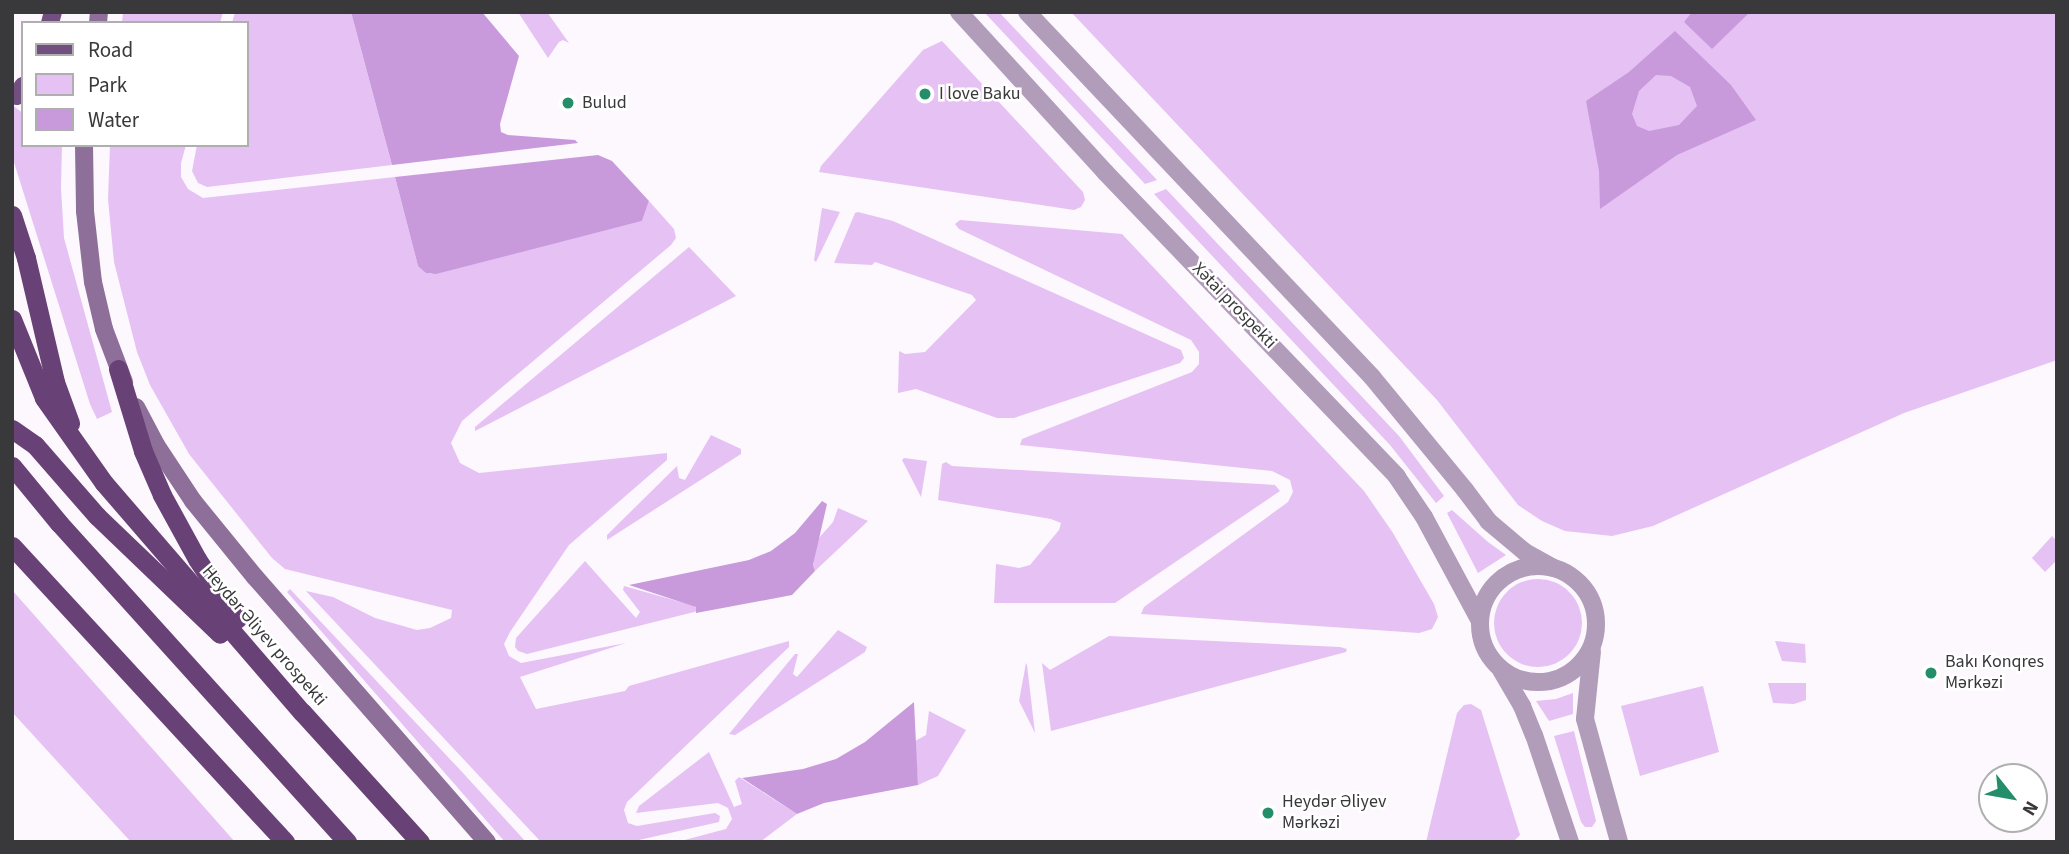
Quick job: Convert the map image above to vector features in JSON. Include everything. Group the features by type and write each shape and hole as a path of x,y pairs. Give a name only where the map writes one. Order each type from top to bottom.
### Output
{"highway":[{"path":"12,215 26,258 55,382 82,453"},
{"name":"Heydər Əliyev prospekti","path":"12,319 35,379 57,419 104,483 302,712 420,842"},
{"path":"118,369 143,451 162,495 224,601 302,712"},
{"path":"12,429 28,437 97,516 302,712"},
{"path":"12,466 59,523 346,842"},
{"path":"13,547 285,842"}],"main road":[{"path":"84,147 82,171 87,242 104,329 118,369 156,445 193,501 255,577 487,842"}],"street":[{"name":"Xətai prospekti","path":"958,12 1105,172 1397,477 1424,517 1480,621"},
{"path":"1027,12 1372,377 1465,489 1488,521 1525,552 1571,575 1592,600 1596,615 1585,719 1616,841"},
{"path":"1553,568 1536,566 1504,577 1492,589 1484,604 1480,621 1484,645 1526,715 1570,842"},
{"path":"1499,668 1516,678 1534,682 1553,681 1571,673 1585,660 1594,643"}],"green space":[{"path":"123,12 223,12 221,21 122,21"},
{"path":"235,12 351,12 392,165 207,187 198,183 192,171 197,147 248,147 248,21 233,21"},
{"path":"518,12 547,12 569,43 563,40 559,42 548,58"},
{"path":"984,12 999,12 1157,180 1145,184"},
{"path":"1071,12 2057,12 2057,360 1904,413 1653,526 1612,536 1565,531 1542,521 1518,505 1437,400"},
{"path":"942,41 1083,192 1085,200 1081,207 1074,210 819,172 821,166 923,50"},
{"path":"12,105 21,112 21,147 62,147 64,238 112,412 97,419 90,404 12,156"},
{"path":"110,147 185,147 181,177 188,189 203,198 395,177 418,266 430,274 642,221 649,201 674,229 676,238 671,245 462,421 451,443 460,463 479,473 667,453 667,460 569,545 504,644 509,656 521,663 626,643 520,677 536,709 625,691 629,686 789,641 789,647 627,802 624,810 628,823 637,826 715,813 720,816 719,822 630,842 541,842 306,591 333,597 375,618 417,630 430,628 451,618 452,610 285,569 272,558 189,454 150,385 137,352 114,262 108,199"},
{"path":"1166,189 1399,436 1444,496 1436,503 1390,445 1154,194"},
{"path":"822,208 840,212 816,262 814,260"},
{"path":"855,213 893,221 1181,350 1184,358 1180,363 1014,418 997,418 916,389 898,393 899,351 905,354 925,352 976,300 972,295 875,262 872,265 834,263"},
{"path":"960,220 1122,234 1364,491 1393,533 1434,604 1438,617 1432,629 1419,633 1141,614 1144,607 1288,502 1293,492 1290,480 1272,471 1020,445 1022,439 1192,372 1199,364 1199,352 1191,340 959,229 955,224"},
{"path":"689,247 736,296 475,431 475,427"},
{"path":"711,435 741,449 741,454 607,540 607,535 677,466 679,478 685,480"},
{"path":"902,460 927,461 921,497"},
{"path":"946,462 952,466 1275,485 1280,491 1115,603 994,603 996,564 1019,568 1030,565 1059,530 1061,523 938,500 942,464"},
{"path":"838,508 868,521 815,571 813,565 818,539 833,522"},
{"path":"1452,510 1506,555 1478,573 1447,513"},
{"path":"2052,536 2057,541 2057,560 2045,572 2032,558"},
{"path":"585,561 636,618 640,612 623,590 624,586 695,606 698,611 527,654 518,651 515,647 516,638"},
{"path":"1538,579 1555,582 1569,592 1579,606 1582,623 1579,640 1569,654 1555,664 1538,667 1521,664 1507,654 1497,640 1494,623 1497,606 1507,592 1521,582"},
{"path":"290,589 526,842 505,842 287,592"},
{"path":"12,590 235,842 131,842 12,712"},
{"path":"838,630 867,647 865,652 735,735 729,734 795,654 798,654 793,674 797,677"},
{"path":"1109,636 1347,649 1346,652 1051,731 1042,663 1050,670"},
{"path":"1775,641 1805,644 1806,663 1782,661"},
{"path":"1026,663 1027,665 1035,733 1019,701"},
{"path":"1768,683 1806,683 1806,700 1794,704 1773,703"},
{"path":"1703,686 1719,752 1640,776 1621,706"},
{"path":"1573,693 1573,714 1549,721 1536,701 1556,699"},
{"path":"1471,704 1481,710 1520,835 1513,842 1426,842 1457,713 1464,705"},
{"path":"929,711 966,730 938,776 918,785 915,741 926,735"},
{"path":"1574,731 1596,821 1592,827 1585,827 1581,822 1554,736"},
{"path":"709,752 734,807 742,804 735,781 739,777 797,814 760,842 677,842 726,829 732,819 728,808 718,803 636,813 639,806"}],"water":[{"path":"351,12 482,12 519,56 500,124 501,132 508,135 575,140 578,143 392,165"},
{"path":"1692,12 1750,12 1712,49 1684,22"},
{"path":"1675,31 1731,85 1756,120 1677,155 1600,209 1599,171 1586,101 1629,72","holes":["1656,75 1671,76 1690,87 1697,106 1679,125 1649,131 1637,126 1632,114 1639,91"]},
{"path":"598,155 612,161 649,201 642,221 436,274 426,273 418,266 395,177"},
{"path":"822,501 827,504 813,565 815,571 792,595 696,613 696,607 629,585 749,560 771,551 795,533"},
{"path":"914,702 918,785 824,803 797,814 742,778 803,769 836,759 865,742"}],"place":[{"name":"I love Baku","path":"925,94"},
{"name":"Bulud","path":"568,103"},
{"name":"Bakı Konqres Mərkəzi","path":"1931,673"},
{"name":"Heydər Əliyev Mərkəzi","path":"1268,813"}]}
